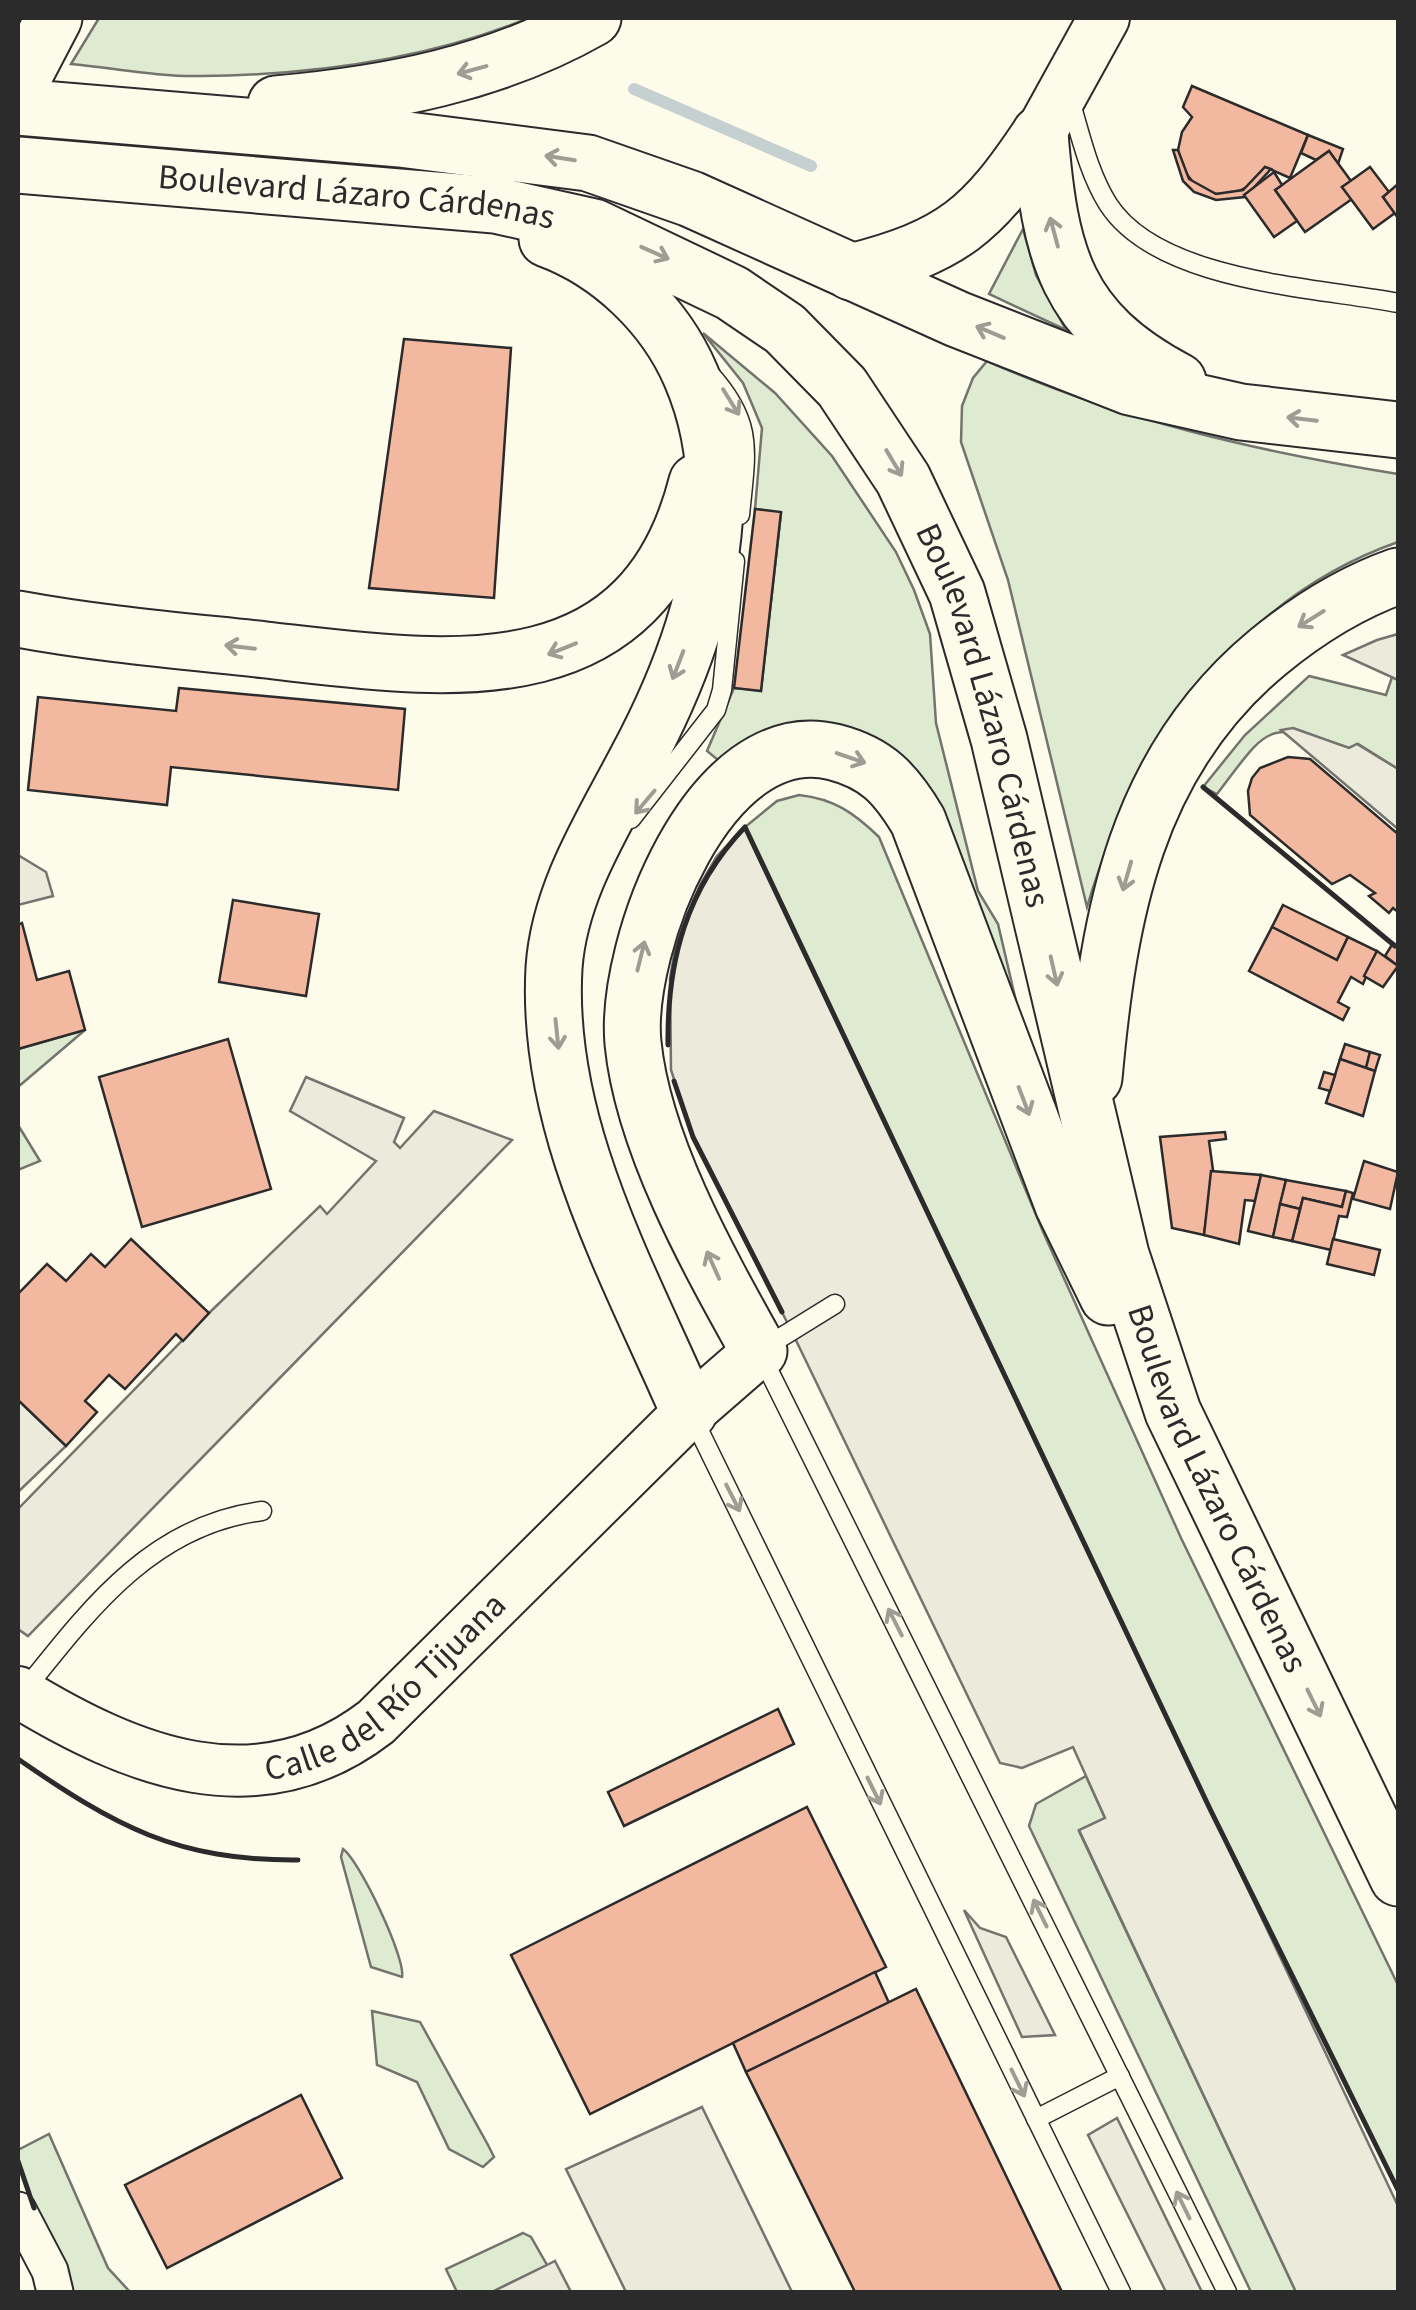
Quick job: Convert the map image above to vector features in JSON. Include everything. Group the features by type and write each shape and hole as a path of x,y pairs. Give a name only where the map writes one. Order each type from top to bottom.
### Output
{"highway":[{"path":"31,102 54,18"},
{"path":"137,116 316,100 411,86 542,47 593,18"},
{"name":"Boulevard Lázaro Cárdenas","path":"31,102 137,116 475,146 588,163 691,200 1087,372 1173,398 1240,412 1398,430"},
{"path":"851,272 908,258 973,220 1003,190 1040,134"},
{"path":"1040,134 1051,224 1081,303 1103,332 1130,354 1240,412"},
{"name":"Boulevard Lázaro Cárdenas","path":"42,167 390,195 525,211 619,237 732,292 784,329 842,386 903,479 957,593 1004,758 1120,1254 1173,1412 1398,1878"},
{"path":"390,195 492,218 554,242 607,272 667,330 701,400 717,471 714,537 704,580 672,680 573,889 555,962 553,996 568,1114 588,1177 689,1412"},
{"path":"18,619 433,667 536,658 600,630 629,609 659,573 676,544 698,481 704,439 701,400"},
{"path":"1089,1123 1101,1001 1120,899 1156,790 1181,744 1211,706 1300,626 1398,576"},
{"path":"759,1351 719,1280 656,1132 640,1084 633,1006 638,963 652,916 687,842 734,786 762,764 793,750 822,750 879,768 898,788 918,821 1063,1205 1104,1290 1173,1412"}],"street":[{"path":"1040,134 1104,18"},
{"path":"689,1412 759,1351"},
{"name":"Calle del Río Tijuana","path":"19,1693 91,1734 200,1770 269,1772 324,1754 376,1722 689,1412"},
{"path":"18,2210 50,2272 55,2292"}],"lane":[{"path":"1066,86 1086,156 1109,206 1149,244 1192,263 1230,272 1398,302"},
{"path":"573,889 702,734 722,690 745,428 724,390 667,330"},
{"path":"835,1304 759,1351 1226,2292"},
{"path":"689,1412 1122,2292"},
{"path":"19,1693 100,1598 163,1544 216,1519 262,1511"},
{"path":"1036,2119 1120,2076"}],"green space":[{"path":"99,18 529,18 409,55 326,68 201,76 71,64"},
{"path":"1023,229 1036,275 1066,330 989,294"},
{"path":"703,333 775,393 832,456 896,552 914,590 930,634 936,723 978,891 998,924 1036,1087 938,820 806,726 776,727 718,760 707,751 734,688 761,690 781,513 755,509 762,428 743,383"},
{"path":"987,361 1138,417 1241,444 1398,474 1398,542 1340,568 1288,601 1241,641 1199,686 1163,737 1133,791 1107,848 1087,907 1008,580 961,442 962,406 973,378"},
{"path":"1309,676 1386,695 1392,677 1398,680 1398,769 1358,744 1349,748 1284,732 1259,742 1217,794 1203,787 1245,735"},
{"path":"799,795 842,808 879,837 1044,1234 1181,1538 1398,1985 1398,2190 1210,1809 745,827 777,801"},
{"path":"85,1030 18,1087 18,1049"},
{"path":"18,1125 40,1161 18,1170"},
{"path":"1086,1776 1105,1818 1079,1831 1296,2292 1251,2292 1029,1826 1036,1804"},
{"path":"343,1849 360,1871 380,1910 397,1951 402,1977 371,1967 341,1857"},
{"path":"372,2011 420,2022 494,2157 483,2167 449,2149 417,2082 377,2065"},
{"path":"49,2134 108,2268 130,2292 64,2292 18,2161 18,2150"},
{"path":"523,2233 531,2237 547,2265 492,2292 457,2292 446,2269"}],"shaded area":[{"path":"1398,634 1398,680 1343,655 1377,640"},
{"path":"1293,728 1349,748 1357,744 1398,769 1398,829 1281,730"},
{"path":"745,827 1398,2206 1398,2292 1296,2292 1079,1830 1105,1818 1073,1747 1022,1768 1000,1763 791,1330 693,1137 671,1070 670,978 676,944 700,885 717,856"},
{"path":"18,855 46,872 53,896 18,905"},
{"path":"306,1077 404,1118 394,1142 400,1148 434,1111 512,1140 28,1636 18,1629 18,1509 209,1313 320,1206 327,1214 376,1161 290,1111"},
{"path":"18,1400 66,1446 18,1492"},
{"path":"964,1910 980,1928 1006,1937 1055,2035 1022,2037"},
{"path":"702,2107 792,2292 626,2292 566,2169"},
{"path":"1117,2118 1202,2292 1166,2292 1088,2135"},
{"path":"555,2261 571,2292 492,2292 547,2265"}],"building":[{"path":"1192,86 1308,135 1290,178 1265,167 1251,185 1235,193 1216,194 1196,186 1182,168 1178,150 1182,132 1192,117 1183,107"},
{"path":"1308,135 1343,149 1338,164 1329,151 1316,160 1301,153"},
{"path":"1173,150 1178,150 1189,179 1216,194 1243,190 1265,167 1271,169 1245,197 1216,200 1194,192 1183,181"},
{"path":"1329,151 1351,181 1342,187 1352,199 1305,232 1275,190"},
{"path":"1370,167 1389,192 1383,197 1395,213 1373,229 1342,187"},
{"path":"1274,172 1282,185 1275,190 1297,221 1274,237 1244,195"},
{"path":"1398,184 1398,218 1383,197"},
{"path":"404,339 511,348 494,598 369,588"},
{"path":"755,509 781,512 761,691 734,688"},
{"path":"179,688 405,709 398,790 171,767 167,805 28,790 38,697 176,711"},
{"path":"1288,757 1310,759 1398,834 1398,912 1393,908 1389,913 1369,896 1375,893 1350,875 1332,884 1250,815 1248,791 1252,778 1260,768"},
{"path":"233,900 319,914 306,996 219,982"},
{"path":"1283,905 1348,937 1337,960 1272,927"},
{"path":"22,923 37,980 69,971 85,1030 18,1049 18,925"},
{"path":"1272,927 1337,960 1348,937 1377,951 1363,984 1351,977 1338,1002 1349,1008 1343,1020 1249,971"},
{"path":"1393,943 1398,948 1398,966 1385,956"},
{"path":"1377,951 1398,966 1383,987 1364,976"},
{"path":"228,1039 271,1189 142,1227 99,1077"},
{"path":"1345,1044 1370,1052 1366,1068 1340,1059"},
{"path":"1370,1052 1380,1055 1375,1071 1366,1068"},
{"path":"1340,1059 1375,1071 1363,1116 1326,1103"},
{"path":"1324,1072 1335,1075 1330,1091 1319,1088"},
{"path":"1225,1132 1226,1139 1209,1141 1213,1170 1204,1235 1172,1228 1160,1137"},
{"path":"1364,1161 1398,1172 1390,1209 1353,1199"},
{"path":"1211,1171 1261,1175 1255,1201 1245,1200 1239,1244 1204,1235"},
{"path":"1261,1175 1286,1180 1273,1237 1248,1231"},
{"path":"1286,1180 1346,1191 1342,1207 1303,1198 1300,1209 1280,1204"},
{"path":"1346,1191 1353,1193 1347,1217 1339,1216 1331,1250 1292,1241 1303,1198 1342,1207"},
{"path":"1280,1204 1300,1209 1292,1241 1273,1237"},
{"path":"131,1239 209,1313 183,1341 176,1334 125,1389 109,1375 85,1401 97,1412 66,1446 18,1400 18,1294 47,1264 66,1281 91,1254 105,1267"},
{"path":"1333,1239 1380,1250 1374,1275 1327,1264"},
{"path":"778,1709 794,1744 624,1826 608,1792"},
{"path":"807,1807 886,1967 590,2114 511,1955"},
{"path":"875,1972 889,2003 746,2072 733,2043"},
{"path":"916,1989 1062,2292 855,2292 746,2072"},
{"path":"301,2095 342,2178 167,2268 125,2185"}],"waterway":[{"path":"634,89 811,166"}],"wall":[{"path":"1203,787 1395,946"},
{"path":"668,1045 671,984 684,928 708,875 745,827 1210,1809 1398,2190"},
{"path":"674,1081 693,1137 782,1312"},
{"path":"18,1759 117,1821 149,1835 217,1854 298,1860"},
{"path":"18,2161 34,2208"}]}
